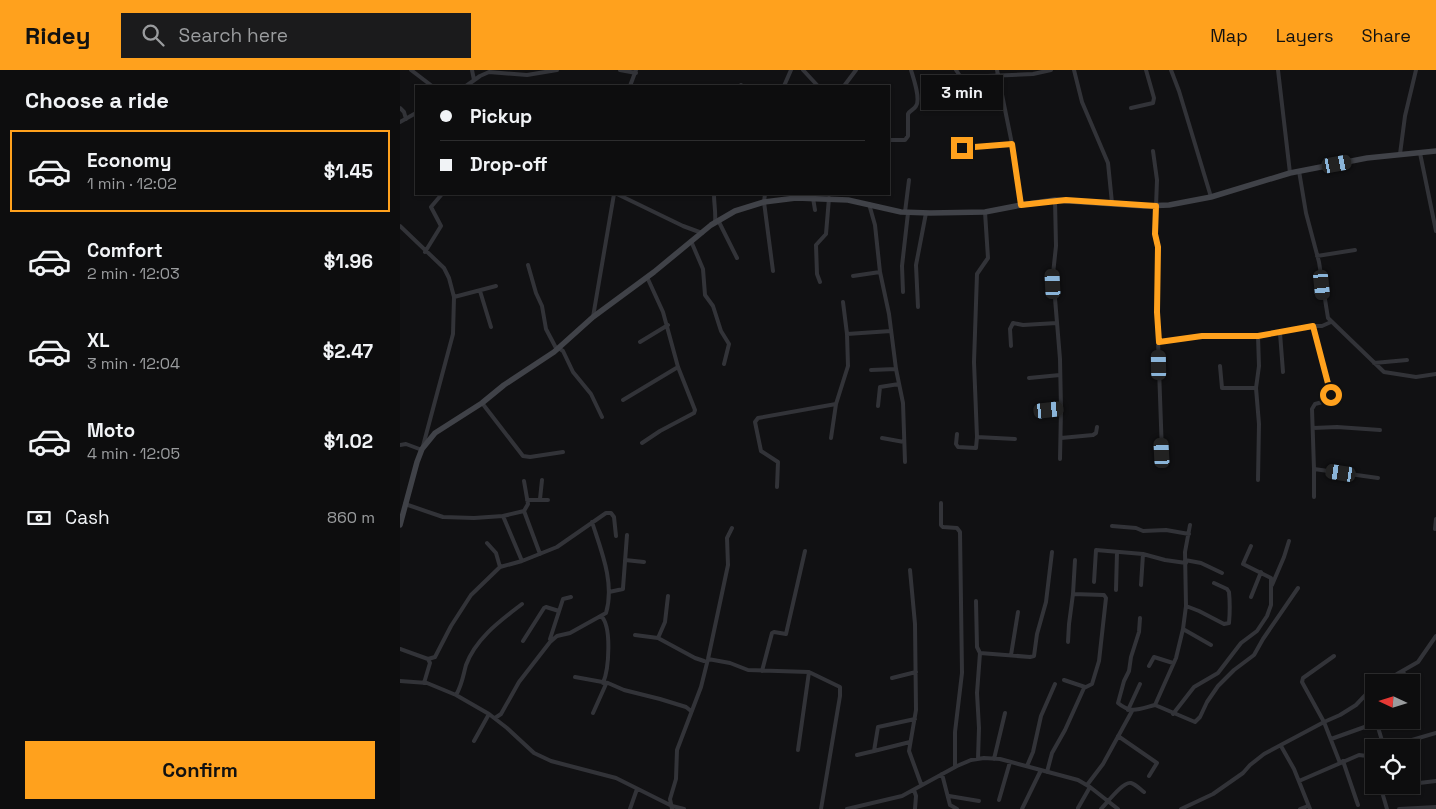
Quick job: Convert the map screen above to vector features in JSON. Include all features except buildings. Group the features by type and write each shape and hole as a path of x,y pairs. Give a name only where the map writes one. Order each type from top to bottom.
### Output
{"street":[{"path":"411,70 431,85"},
{"path":"472,70 474,80"},
{"path":"467,85 489,72 527,75 557,70"},
{"path":"620,70 636,71 630,85"},
{"path":"784,85 791,70"},
{"path":"803,70 817,85"},
{"path":"845,85 856,70"},
{"path":"890,140 903,140 907,138 908,114 918,102 916,84 911,70"},
{"path":"956,70 960,76 997,72 1051,70"},
{"path":"1074,70 1082,102 1108,163 1112,202"},
{"path":"1131,108 1153,103 1154,98 1146,70"},
{"path":"1170,70 1179,91 1211,197"},
{"path":"1278,70 1290,173"},
{"path":"1400,154 1405,116 1416,70"},
{"path":"997,72 1012,144 1021,205"},
{"path":"400,108 406,118"},
{"path":"400,122 415,114"},
{"path":"962,148 1012,144"},
{"path":"1153,151 1157,172 1155,234 1158,247 1157,312 1162,453"},
{"path":"422,450 435,434 554,352 556,348 592,317 647,277 716,221 734,211 764,202 796,196 849,197 869,204 906,212 926,213 985,212 1055,200 1156,206 1211,197 1298,171 1367,158 1436,151"},
{"path":"1420,153 1436,230"},
{"path":"1298,171 1306,213 1318,256 1326,314 1331,322 1388,374 1404,374 1416,377 1436,374"},
{"path":"903,292 902,266 909,180"},
{"path":"425,252 441,226 431,207 441,195"},
{"path":"592,317 616,195"},
{"path":"618,195 702,233"},
{"path":"714,195 716,221 738,258"},
{"path":"765,195 764,202 773,271"},
{"path":"814,210 818,196"},
{"path":"820,282 817,274 816,245 826,234 829,198"},
{"path":"1055,200 1056,246 1053,274 1062,409 1060,459"},
{"path":"869,204 875,225 880,272 903,403 905,462"},
{"path":"957,434 956,446 976,448 974,362 976,274 988,258 985,212"},
{"path":"918,307 916,265 926,213"},
{"path":"400,226 425,252 444,268 450,278 454,297 453,334 400,525"},
{"path":"691,241 703,269 705,295 713,306 721,330 729,344 724,364"},
{"path":"1318,256 1355,250"},
{"path":"528,265 536,293 541,302 546,329 556,348 563,351 573,372 591,394 602,417"},
{"path":"853,276 880,272"},
{"path":"642,443 694,413 695,406 678,367 668,325 647,277"},
{"path":"454,297 496,286"},
{"path":"480,291 491,327"},
{"path":"831,438 836,404 848,366 843,302"},
{"path":"1159,342 1202,336 1258,336 1322,326 1331,322"},
{"path":"1011,346 1010,329 1012,323 1023,325 1057,323"},
{"path":"640,342 668,325"},
{"path":"1313,326 1331,395 1330,400 1315,404 1312,407 1314,497"},
{"path":"847,334 891,331"},
{"path":"1280,332 1283,372"},
{"path":"1258,336 1259,366 1256,388 1259,424 1258,480"},
{"path":"1374,363 1407,360"},
{"path":"1220,366 1222,388 1256,388"},
{"path":"623,400 678,367"},
{"path":"871,370 896,369"},
{"path":"1029,378 1060,375"},
{"path":"878,406 880,387 899,384"},
{"path":"482,403 523,456 530,457 563,452"},
{"path":"777,486 778,462 761,450 755,422 758,418 836,404"},
{"path":"1036,412 1062,409"},
{"path":"1061,438 1093,434 1096,433 1097,427"},
{"path":"1313,428 1337,427 1380,430"},
{"path":"977,437 1015,439"},
{"path":"882,438 904,442"},
{"path":"400,445 406,444 422,450"},
{"path":"1314,469 1378,478"},
{"path":"540,499 542,480"},
{"path":"405,504 443,517 474,518 503,516 524,511 528,506 524,481"},
{"path":"527,500 548,500"},
{"path":"941,503 941,525 943,527 957,528 960,532 962,673 955,732 955,767"},
{"path":"524,511 540,554"},
{"path":"400,649 428,659 435,657 451,626 471,595 500,567 557,548 606,514 611,513 614,517 616,536"},
{"path":"503,516 522,561"},
{"path":"1435,529 1436,519"},
{"path":"495,718 501,714 520,682 550,642 557,636 570,633 606,613 609,592 603,557 592,522"},
{"path":"1155,705 1174,663 1183,629 1186,606 1186,561 1190,525"},
{"path":"1112,526 1136,528 1143,531 1166,530 1189,534"},
{"path":"672,807 670,799 676,779 677,750 701,687 728,565 727,538 732,528"},
{"path":"609,592 624,588 627,535"},
{"path":"1173,714 1194,687 1218,673 1241,644 1257,631 1267,616 1271,605 1271,587 1289,541"},
{"path":"487,543 496,553 500,567"},
{"path":"1251,546 1244,564 1271,578 1272,585"},
{"path":"1094,582 1096,550 1143,554 1165,560 1201,562 1222,573"},
{"path":"762,671 772,634 774,632 786,634 805,551"},
{"path":"980,653 1034,656 1037,634 1046,602 1052,552"},
{"path":"1116,590 1117,552"},
{"path":"1142,584 1143,554"},
{"path":"625,560 644,562"},
{"path":"1068,642 1075,560"},
{"path":"910,570 915,624 916,672 916,710 910,742 910,756 921,784"},
{"path":"1251,597 1261,572"},
{"path":"1186,606 1224,624 1229,623 1229,592 1227,589 1214,583"},
{"path":"1140,618 1129,672 1124,681 1118,701 1119,705 1130,710 1155,705 1193,723 1197,720 1218,686 1236,668 1254,655 1298,588"},
{"path":"1064,680 1085,687 1091,686 1097,669 1106,598 1104,595 1073,594"},
{"path":"658,638 665,622 668,596"},
{"path":"550,642 563,599 570,597"},
{"path":"976,601 977,647 980,653 977,693 978,759"},
{"path":"456,695 462,685 466,665 482,639 491,628 522,604"},
{"path":"523,641 544,608 559,611"},
{"path":"1011,655 1018,612"},
{"path":"593,713 608,667 608,638 605,620 601,616"},
{"path":"1183,629 1211,645"},
{"path":"635,634 658,638 696,658 730,663 742,668 762,671 809,672 840,687 841,691 821,809"},
{"path":"1397,674 1418,662 1436,636"},
{"path":"1334,656 1302,680 1342,762 1358,805"},
{"path":"1149,666 1152,659 1156,657 1174,663"},
{"path":"424,683 430,663 428,659"},
{"path":"798,750 809,672"},
{"path":"892,678 916,672"},
{"path":"575,677 660,699 692,711"},
{"path":"400,681 424,683 456,695 495,718 534,753 551,761 616,778 672,807 684,809"},
{"path":"1027,766 1033,752 1041,716 1055,684"},
{"path":"1078,808 1118,736 1140,684"},
{"path":"1047,772 1052,753 1085,687"},
{"path":"1181,809 1213,794 1243,773 1264,754 1340,715 1356,705 1365,696"},
{"path":"994,759 1005,713"},
{"path":"474,741 489,714"},
{"path":"874,751 878,727 915,719"},
{"path":"1331,739 1365,727"},
{"path":"1379,729 1383,744 1388,746 1436,734"},
{"path":"1118,736 1157,763 1149,776"},
{"path":"857,755 910,742"},
{"path":"1281,746 1288,756 1309,807 1300,809"},
{"path":"1299,781 1342,762 1365,756"},
{"path":"847,809 902,796 955,767 978,759 994,759 1078,780 1089,786 1118,809"},
{"path":"999,800 1010,762"},
{"path":"1022,809 1041,770"},
{"path":"942,774 952,807 957,809"},
{"path":"1420,783 1436,782"},
{"path":"1102,809 1127,783 1131,783 1144,792"},
{"path":"630,809 637,789"},
{"path":"914,790 916,796 915,809"},
{"path":"1383,794 1387,809"},
{"path":"949,796 979,800"},
{"path":"869,803 869,809"},
{"path":"1399,809 1436,807"}],"route":[{"path":"962,148 1012,144 1021,205 1066,200 1156,206 1155,234 1158,247 1157,312 1159,342 1202,336 1258,336 1313,326 1331,395"}]}
